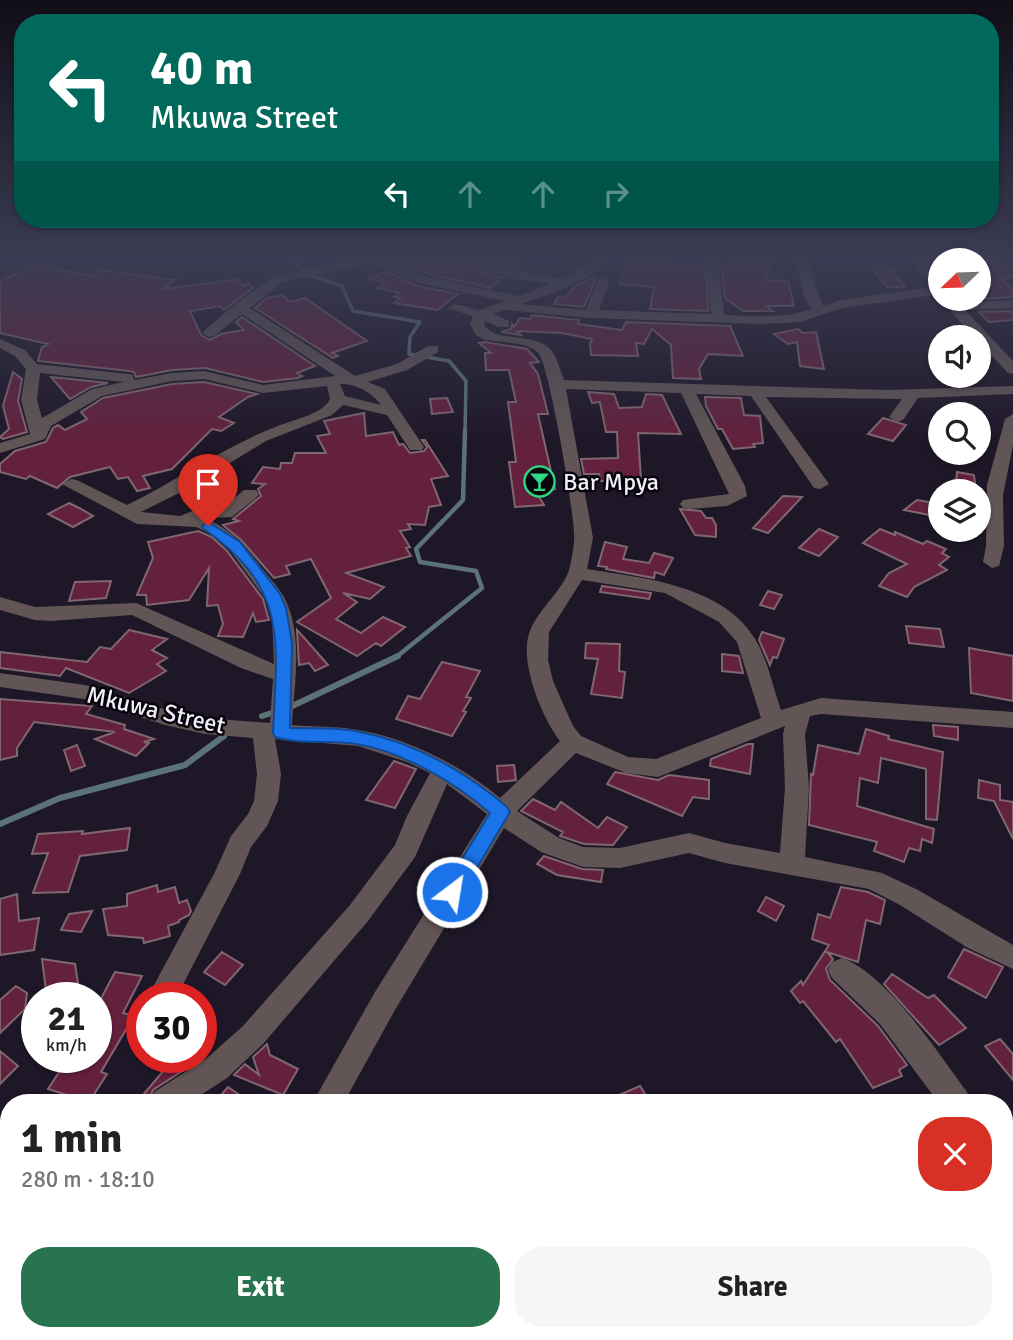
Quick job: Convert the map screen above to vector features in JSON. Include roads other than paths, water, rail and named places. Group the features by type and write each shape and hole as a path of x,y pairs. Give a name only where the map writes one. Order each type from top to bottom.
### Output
{"street":[{"path":"209,333 228,320"},
{"path":"259,320 352,380 380,392 416,447"},
{"path":"484,320 477,324 481,332 488,336 542,347 558,384 584,538 577,573 539,632 538,660 542,681 563,729 573,742 626,765 658,768 800,711 821,706 1013,720"},
{"path":"966,320 1013,370"},
{"path":"0,343 20,353 33,368 157,380"},
{"path":"0,448 38,436 44,423 97,392 157,380 204,375 263,389 352,380 402,367 433,349"},
{"path":"33,368 29,400 38,436"},
{"path":"126,513 183,484 260,438 327,412 334,407 338,399 332,382"},
{"path":"558,384 756,393 913,394 1013,390"},
{"path":"685,390 731,475 738,496 727,501 689,503"},
{"path":"756,393 820,484"},
{"path":"897,416 913,394"},
{"path":"338,399 369,408 394,411"},
{"path":"992,562 995,552 993,498 1013,419"},
{"path":"71,484 143,520 199,522 229,538 274,597 282,617 284,676 272,732 266,801 258,819 240,843 227,874 170,982"},
{"path":"183,521 200,513 226,513 250,494"},
{"path":"577,573 670,588 726,618 747,642 774,723"},
{"path":"0,603 27,613 51,616 124,607 136,609 248,663 284,676"},
{"name":"Mkuwa Street","path":"0,680 85,692 205,726 359,738 415,756 443,770 474,789 530,835 556,850 583,860 641,855 674,844 691,842 720,852 851,875 892,887 965,933 1013,957"},
{"path":"792,866 797,788 794,734 800,711"},
{"path":"333,1094 385,1001 501,812 573,742"},
{"path":"177,1094 217,1068 253,1035 359,913 406,850 419,816 443,770"},
{"path":"842,970 897,1022 950,1094"}],"waterway":[{"path":"405,320 420,322 410,337 409,354 449,361 466,381 465,431"},
{"path":"397,657 482,588 476,571 420,562 416,549 463,500 465,430"},
{"path":"288,708 397,657"},
{"path":"262,716 275,712"},
{"path":"0,824 60,798 185,765 224,736"}],"place":[{"name":"Bar Mpya","path":"540,482"}]}
